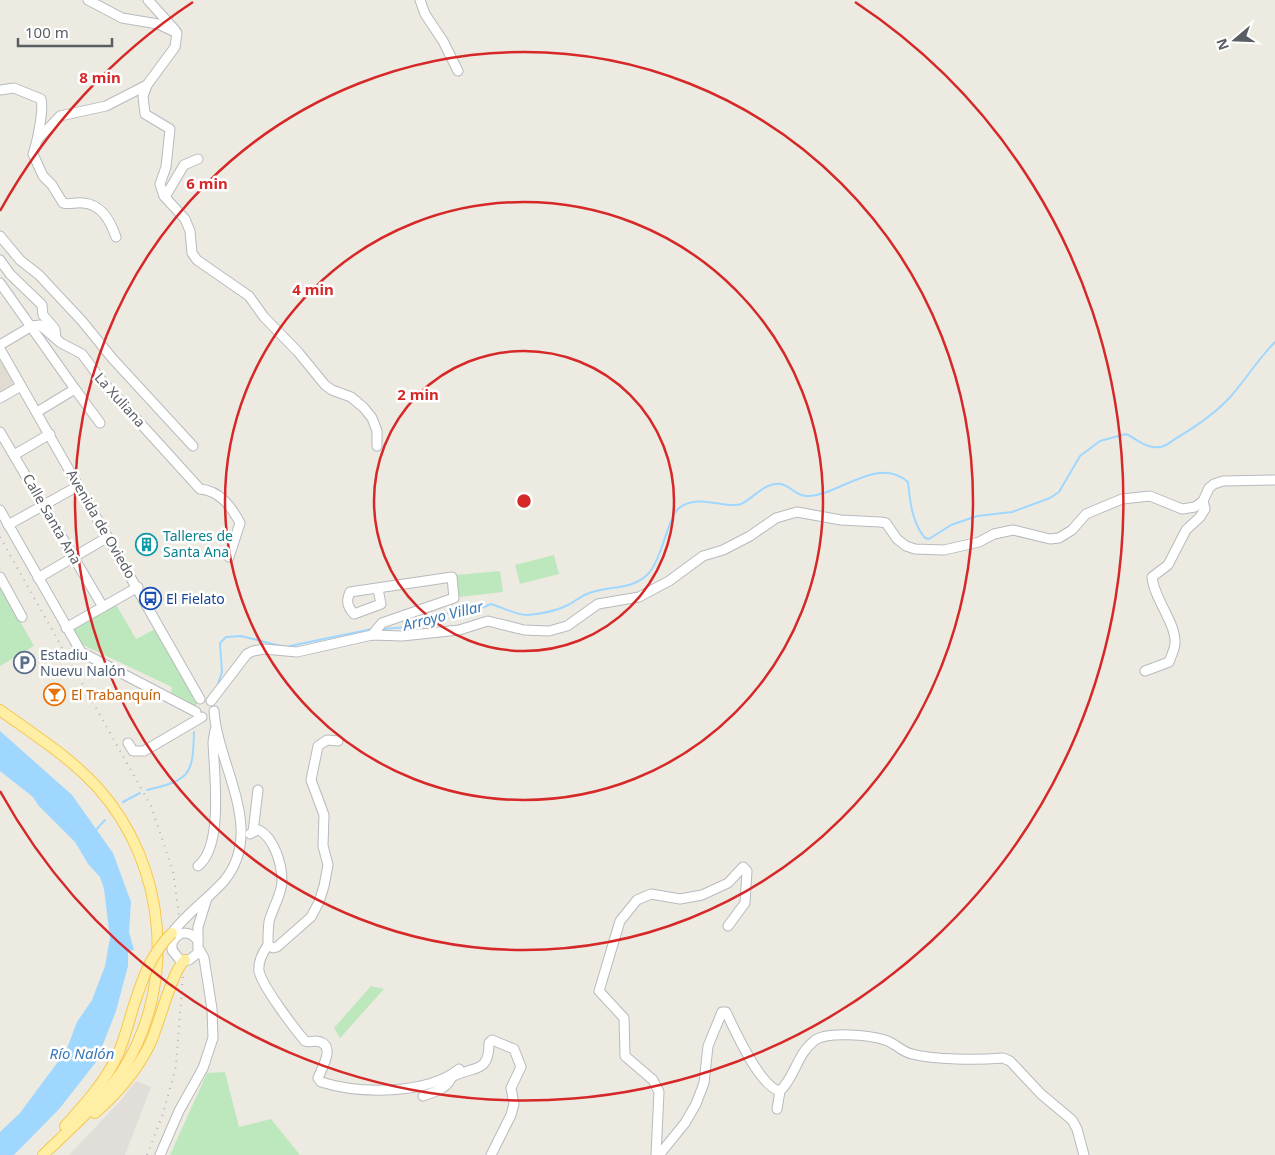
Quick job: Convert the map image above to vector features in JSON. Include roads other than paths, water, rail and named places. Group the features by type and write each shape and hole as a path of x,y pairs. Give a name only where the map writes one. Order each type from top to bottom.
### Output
{"main road":[{"path":"0,710 82,772 113,808 127,828 145,868 152,892 158,939 154,988 141,1034 131,1055 104,1094 43,1154"},
{"path":"43,1154 101,1083 118,1054 149,963 172,937"},
{"path":"43,1154 98,1110 127,1082 150,1044 163,1013 175,972 187,960"}],"street":[{"path":"88,0 122,18 158,24 177,32"},
{"path":"148,0 177,32"},
{"path":"420,0 425,14 443,41 458,71"},
{"path":"177,32 174,48 147,85 143,96 145,114 170,129 166,166 160,184 165,197 185,219 190,231 192,253 197,260 249,296 264,317 298,352 325,385 332,390 351,396 364,408 372,418 377,431 377,446"},
{"path":"38,139 60,116 106,106 147,85"},
{"path":"0,90 14,88 41,99 38,139 33,154 43,176 52,185 60,200 67,204 94,204 110,222 116,237"},
{"path":"165,197 184,165 198,159"},
{"name":"La Xuliana","path":"0,236 20,260 39,275 193,446"},
{"path":"0,260 10,274 42,305 43,315 55,329 56,338"},
{"path":"0,282 100,423"},
{"name":"La Xuliana","path":"32,326 40,324 56,338 82,354 102,381 200,490 219,495 232,508 240,523 228,557"},
{"path":"0,347 32,326"},
{"name":"Avenida de Oviedo","path":"0,347 138,588 200,710"},
{"path":"0,398 21,386"},
{"path":"37,412 75,389"},
{"name":"Calle Santa Ana","path":"0,432 103,607"},
{"path":"14,455 50,434"},
{"path":"128,742 133,751 144,751 212,701 247,654 253,651 264,649 297,652 373,634 402,636 459,630 488,621 524,630 550,631 567,626 598,604 639,597 669,580 703,556 723,550 776,518 797,512 841,520 886,523 897,539 906,546 915,550 944,550 979,542 994,534 1013,530 1050,539 1058,538 1072,530 1086,514 1122,499 1150,496 1182,508 1195,507 1203,501 1209,488 1214,484 1223,481 1275,480"},
{"path":"8,525 78,486"},
{"path":"1145,670 1169,662 1175,645 1174,635 1153,590 1152,577 1168,565 1186,530 1200,517 1204,509 1203,501"},
{"path":"0,510 80,652 200,710 217,734 240,816 242,841 233,867 224,880 172,937 174,955 201,965 206,973"},
{"path":"38,578 108,537"},
{"path":"0,577 22,617"},
{"path":"373,634 380,626 454,598 452,577 378,589"},
{"path":"66,628 138,588"},
{"path":"198,866 207,856 213,838 213,742 217,734"},
{"path":"268,945 272,948 278,947 311,917 319,902 328,865 323,846 324,815 311,780 318,746 327,740 338,740"},
{"path":"253,832 258,790"},
{"path":"242,841 253,832 259,830 266,833 276,854 282,882 269,922 268,945 260,963 261,976 276,1002 305,1041 317,1041 326,1049 327,1057 318,1078 321,1082 389,1090 432,1084 454,1074 481,1067 488,1056 489,1043 492,1040 512,1048 519,1056 521,1067 511,1088 514,1104 513,1111 491,1155"},
{"path":"658,1155 659,1092 653,1080 625,1056 626,1021 598,989 623,914 637,900 651,894 680,899 694,898 728,883 743,867 747,871 745,903 728,926"},
{"path":"187,960 194,958 199,945 198,927 207,898"},
{"path":"160,1155 179,1111 203,1068 213,1038 212,1009 204,958 199,945 191,934 184,932 172,937"},
{"path":"658,1155 686,1123 696,1104 704,1083 708,1046 722,1012 726,1012 737,1038 763,1078 769,1086 780,1091"},
{"path":"777,1109 780,1091 790,1079 802,1055 812,1042 819,1038 830,1036 878,1038 912,1054 1003,1058 1010,1061 1041,1094 1072,1120 1077,1129 1084,1155"},
{"path":"423,1096 440,1090 454,1074"}],"water":[{"name":"Río Nalón","path":"0,731 72,795 113,853 131,902 129,932 134,950 128,951 128,966 116,1011 96,1062 60,1108 14,1155 0,1155 0,1132 20,1113 66,1051 77,1022 92,1000 105,966 110,938 104,889 100,877 88,864 75,842 38,805 33,797 0,771"}],"waterway":[{"name":"Arroyo Villar","path":"382,629 408,627 430,618 453,612 472,612 491,604 523,615 543,613 563,607 595,591 635,583 648,574 653,567 674,514 678,509 694,502 728,505 741,504 769,485 775,484 785,485 801,495 808,496 833,490 872,474 896,475 908,482 914,519 925,538 929,539 951,525 977,516 1012,512 1050,498 1059,492 1080,456 1100,441 1126,434 1149,446 1161,447 1168,444 1200,423 1226,402 1275,342"},
{"name":"Arroyo Villar","path":"217,687 222,672 220,643 226,637 241,636 285,647 372,629"},
{"name":"Arroyo Villar","path":"147,790 172,783 181,779 186,773 192,758 194,732"},
{"name":"Arroyo Villar","path":"123,802 140,793"},
{"name":"Arroyo Villar","path":"95,831 105,820"}],"railway":[{"path":"0,537 151,806 173,871 179,915"},
{"path":"147,1155 163,1114 176,1066 183,974"}],"place":[{"name":"Talleres de Santa Ana","path":"147,544"},
{"name":"El Fielato","path":"150,599"},
{"name":"Estadiu Nuevu Nalón","path":"24,663"},
{"name":"El Trabanquín","path":"55,695"}]}
